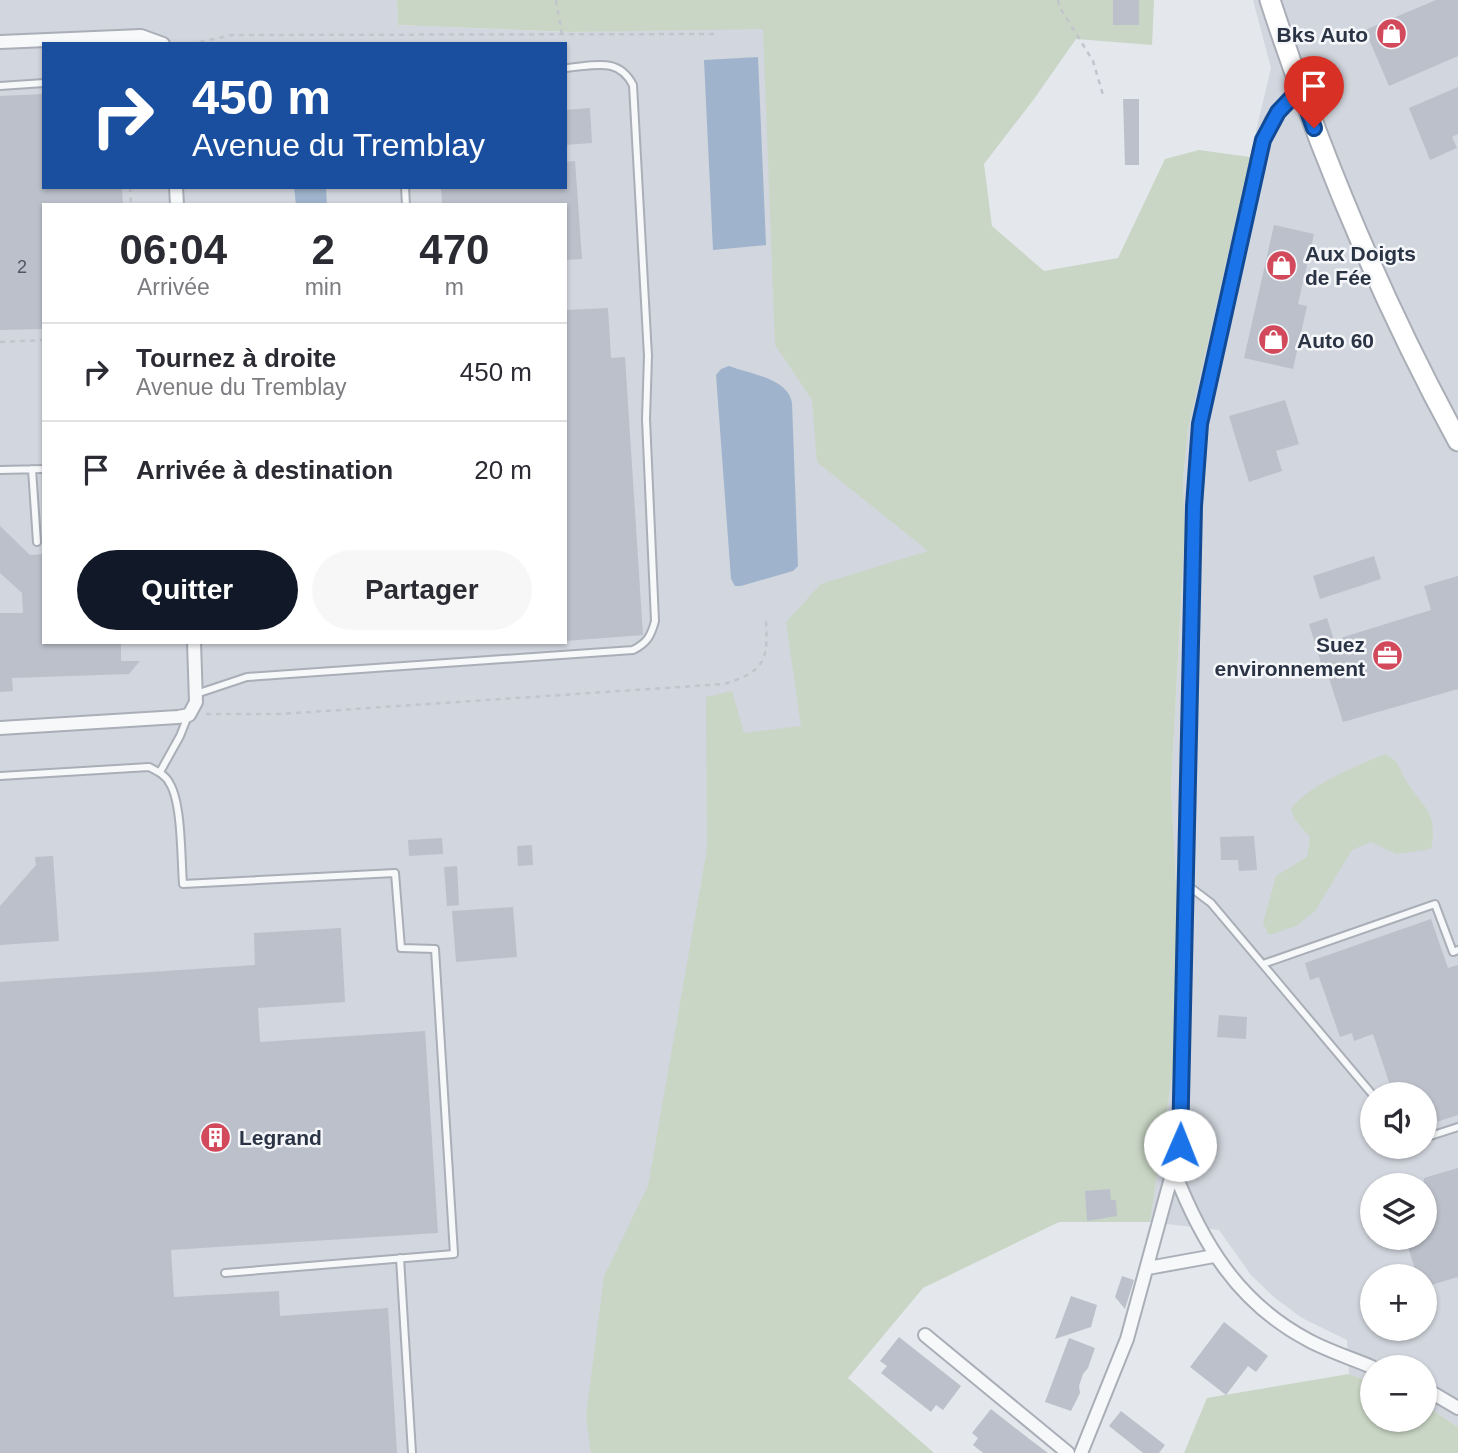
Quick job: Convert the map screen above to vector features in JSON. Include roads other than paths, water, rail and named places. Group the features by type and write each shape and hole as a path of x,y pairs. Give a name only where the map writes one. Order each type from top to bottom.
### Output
{"main road":[{"path":"1270,0 1300,89 1364,251 1458,441"}],"street":[{"path":"0,43 141,36 158,42"},
{"path":"1081,1453 1117,1366 1148,1268 1181,1136 1184,883 1194,506 1200,424 1260,149 1272,120 1300,89"},
{"path":"0,728 189,715 194,708 196,694 194,644"},
{"path":"1174,1171 1195,1221 1214,1256 1255,1302 1307,1340 1360,1362"},
{"path":"1148,1268 1214,1256"},
{"path":"925,1335 1068,1453"},
{"path":"1437,1396 1458,1408"}],"lane":[{"path":"196,694 247,677 633,650 646,643 652,634 655,621 646,419 648,356 633,85 627,73 616,65 567,68"},
{"path":"0,86 42,83"},
{"path":"32,469 37,542"},
{"path":"0,470 42,469"},
{"path":"160,772 189,715"},
{"path":"0,776 149,766 170,782 176,798 183,884 395,873 401,948 435,949 454,1254 225,1273"},
{"path":"1184,883 1212,903 1362,1082"},
{"path":"1263,964 1435,904 1453,952 1458,950"},
{"path":"1437,1134 1458,1127"},
{"path":"400,1258 412,1453"}],"water":[{"path":"758,57 766,245 713,250 704,60"},
{"path":"294,189 326,189 327,203 296,203"},
{"path":"729,366 776,382 789,395 792,403 798,566 793,571 741,586 735,586 731,579 716,375"}],"place":[{"name":"Bks Auto","path":"1391,34"},
{"name":"Aux Doigts de Fée","path":"1282,265"},
{"name":"Auto 60","path":"1274,340"},
{"name":"Suez environnement","path":"1388,656"},
{"name":"Legrand","path":"216,1137"}]}
